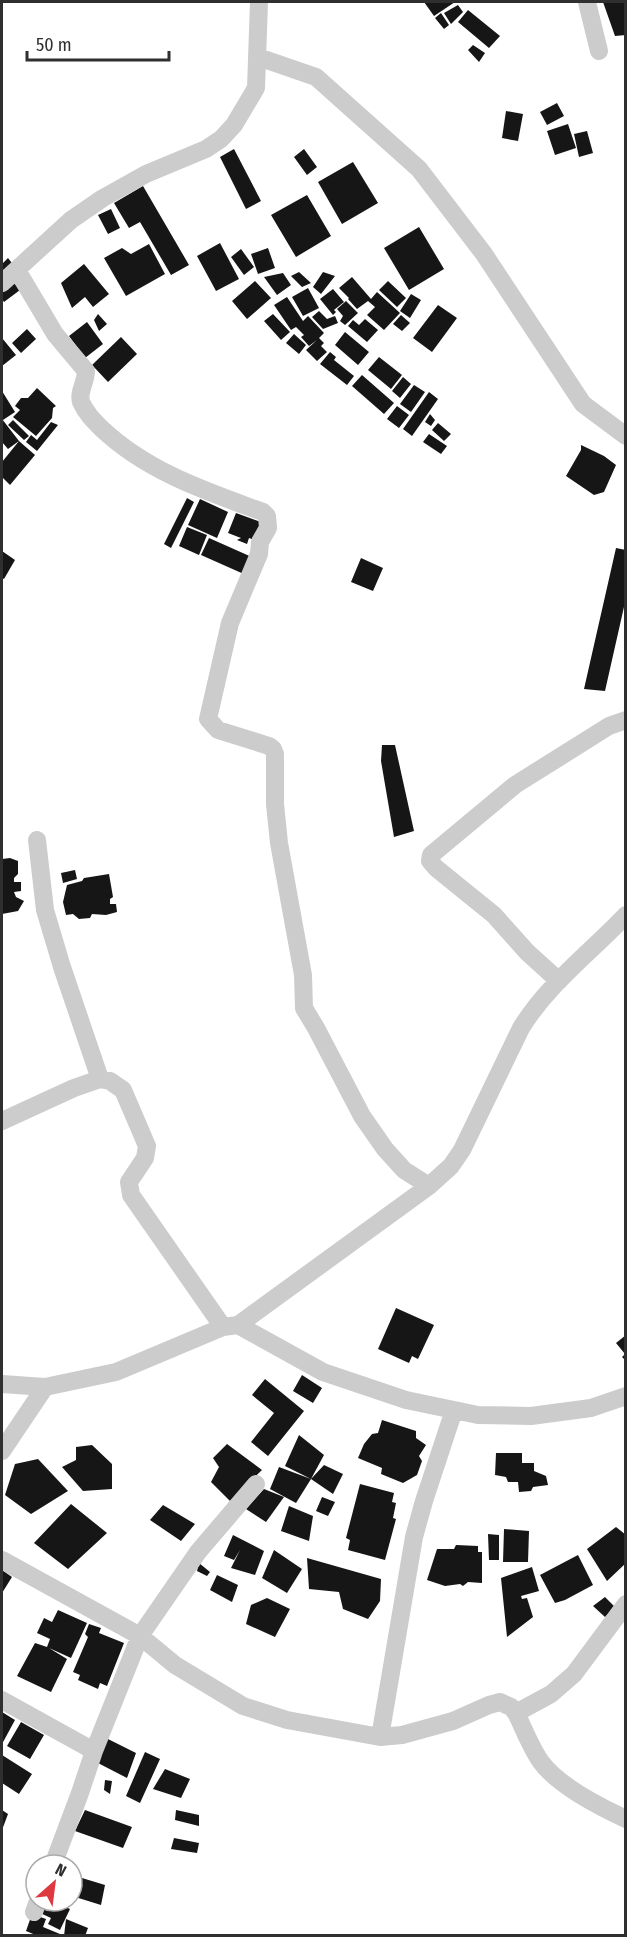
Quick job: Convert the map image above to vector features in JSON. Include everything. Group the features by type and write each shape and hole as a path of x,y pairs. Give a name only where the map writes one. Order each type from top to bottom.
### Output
{"street":[{"path":"2,283 71,220 103,198 146,174 206,149 221,139 234,125 256,88 259,2"},
{"path":"587,2 599,51"},
{"path":"258,57 316,77 419,169 484,254 583,404 626,436"},
{"path":"17,270 55,334 84,367 86,377 80,400 89,416 103,430 144,462 194,487 263,512 267,516 268,528 260,542 259,554 230,623 208,719 218,730 269,746 275,754 275,804 279,843 301,958 304,1008 362,1116 379,1141 404,1170 429,1186"},
{"path":"560,981 527,952 494,915 436,868 430,861 431,855 515,785 609,726 626,720"},
{"path":"37,840 45,909 100,1079"},
{"path":"2,1384 45,1387 116,1372 231,1326 429,1186 451,1167 462,1150 529,1015 626,915"},
{"path":"2,1121 74,1088 100,1079 110,1081 123,1090 147,1146 145,1158 129,1182 131,1195 231,1326 322,1372 406,1400 478,1415 531,1416 591,1408 626,1396"},
{"path":"2,1451 45,1387"},
{"path":"380,1737 414,1537 454,1410"},
{"path":"58,1853 94,1751 140,1636 198,1552 256,1484"},
{"path":"2,1560 140,1636 175,1665 243,1706 287,1720 380,1737 402,1735 453,1722 500,1702 511,1707 516,1713 540,1761 551,1774 602,1808 626,1819"},
{"path":"516,1713 551,1694 574,1674 626,1604"},
{"path":"2,1700 94,1751"}],"building":[{"path":"424,2 455,2 434,16"},
{"path":"603,2 626,2 626,35 615,36"},
{"path":"458,5 463,12 451,24 444,13"},
{"path":"468,10 500,36 489,48 458,22"},
{"path":"441,13 449,25 444,29 435,18"},
{"path":"473,45 485,53 479,62 468,50"},
{"path":"557,103 564,116 547,125 540,112"},
{"path":"506,111 523,114 518,141 502,138"},
{"path":"568,124 576,148 555,155 547,131"},
{"path":"587,131 593,153 579,157 574,134"},
{"path":"234,149 261,201 246,209 220,157"},
{"path":"304,149 317,167 307,175 294,157"},
{"path":"353,162 378,203 342,224 318,182"},
{"path":"143,186 189,265 171,275 140,222 129,228 114,203"},
{"path":"307,195 331,236 296,257 271,215"},
{"path":"111,209 120,228 108,234 98,215"},
{"path":"419,227 444,269 409,290 384,248"},
{"path":"220,243 239,279 216,291 197,256"},
{"path":"149,244 165,274 126,296 104,258 122,248 131,254"},
{"path":"268,248 275,268 258,274 251,254"},
{"path":"241,249 254,267 244,275 231,257"},
{"path":"8,258 15,267 2,279 2,264"},
{"path":"84,264 109,294 93,307 85,297 72,308 61,283"},
{"path":"299,272 311,283 302,287 291,276"},
{"path":"323,272 335,276 321,294 313,287"},
{"path":"283,273 291,285 277,295 264,277"},
{"path":"352,277 371,299 377,292 400,313 384,330 367,315 375,307 368,301 357,309 339,288"},
{"path":"255,281 271,298 247,319 232,301"},
{"path":"388,281 406,298 397,307 379,290"},
{"path":"14,283 20,290 4,302 2,293"},
{"path":"308,288 319,308 303,316 292,297"},
{"path":"333,289 344,302 334,310 336,312 333,315 320,299"},
{"path":"411,294 421,300 410,318 400,311"},
{"path":"287,297 303,321 308,316 324,333 319,338 324,343 321,346 327,352 317,361 306,350 317,340 309,346 301,337 304,335 296,327 291,330 274,305"},
{"path":"346,301 358,313 345,325 340,321 343,316 337,309"},
{"path":"438,305 457,318 432,352 413,338"},
{"path":"319,311 327,319 335,316 338,323 323,329 312,317"},
{"path":"98,314 107,324 99,331 94,320"},
{"path":"273,314 290,332 281,340 264,321"},
{"path":"401,315 410,323 402,331 393,324"},
{"path":"365,319 378,330 367,342 348,326 353,320 359,325"},
{"path":"87,322 103,344 85,358 69,336"},
{"path":"27,329 36,339 21,353 12,343"},
{"path":"345,332 369,352 358,365 335,345"},
{"path":"294,334 306,345 299,354 286,343"},
{"path":"121,337 137,354 108,382 92,365"},
{"path":"2,338 16,355 2,366"},
{"path":"330,352 336,357 334,360 354,376 347,385 320,364"},
{"path":"379,357 402,375 391,389 368,370"},
{"path":"362,375 394,403 384,414 352,386"},
{"path":"403,377 411,384 400,398 392,391"},
{"path":"414,385 425,392 411,412 400,404"},
{"path":"37,388 56,406 53,408 52,418 36,436 13,417 20,410 15,406 21,398 28,398"},
{"path":"2,391 15,412 3,420 2,417"},
{"path":"429,392 438,399 412,436 403,429"},
{"path":"397,406 409,415 399,428 387,419"},
{"path":"430,414 435,420 431,426 425,422"},
{"path":"2,419 19,441 8,449 2,442"},
{"path":"13,420 29,436 24,440 8,425"},
{"path":"51,422 58,425 37,451 26,442 31,435 37,440"},
{"path":"438,423 451,434 444,441 432,430"},
{"path":"429,434 447,446 441,454 423,442"},
{"path":"19,441 35,455 10,485 2,477 2,462"},
{"path":"581,445 604,456 616,465 604,492 594,495 566,476 581,450"},
{"path":"187,498 194,502 171,548 164,544"},
{"path":"200,499 228,512 217,538 188,525"},
{"path":"236,513 266,524 259,542 249,538 247,544 237,540 241,538 228,533"},
{"path":"187,527 207,535 199,555 179,546"},
{"path":"209,538 254,558 246,575 201,555"},
{"path":"616,548 626,550 626,598 605,691 584,689"},
{"path":"2,551 15,560 4,579 2,578"},
{"path":"361,558 383,568 373,591 351,582"},
{"path":"382,745 395,745 414,831 394,837 381,761"},
{"path":"10,858 18,861 18,874 14,882 21,882 21,891 14,892 16,897 24,901 18,911 2,914 2,859"},
{"path":"75,870 77,879 63,883 61,873"},
{"path":"109,874 113,897 110,899 110,904 116,904 117,912 106,915 92,914 90,918 79,919 73,914 66,915 63,902 67,885 82,881 84,878"},
{"path":"396,1308 434,1325 418,1359 412,1356 409,1363 378,1349"},
{"path":"626,1335 626,1361 622,1357 625,1354 616,1343"},
{"path":"302,1375 322,1388 313,1403 293,1391"},
{"path":"265,1379 304,1411 268,1456 251,1442 274,1413 252,1395"},
{"path":"382,1420 416,1431 416,1438 426,1445 419,1456 422,1461 417,1475 403,1483 381,1474 382,1468 358,1458 364,1444 372,1434 378,1433"},
{"path":"299,1435 324,1455 311,1479 285,1466"},
{"path":"227,1444 262,1470 230,1501 211,1482 219,1467 213,1458"},
{"path":"92,1445 112,1464 112,1489 83,1491 62,1467 76,1460 76,1447"},
{"path":"496,1453 522,1453 522,1463 534,1463 534,1471 546,1476 548,1485 533,1487 531,1491 519,1492 518,1482 508,1482 506,1477 495,1475"},
{"path":"38,1459 68,1491 31,1514 5,1495 15,1464"},
{"path":"324,1465 343,1474 333,1494 311,1479"},
{"path":"279,1467 311,1479 296,1503 270,1489"},
{"path":"360,1484 394,1493 392,1502 396,1503 393,1518 396,1519 385,1560 348,1550 350,1540 346,1538"},
{"path":"264,1489 284,1497 266,1522 246,1509"},
{"path":"322,1497 335,1502 328,1516 316,1511"},
{"path":"71,1504 107,1533 68,1569 34,1543"},
{"path":"163,1505 195,1524 181,1541 150,1520"},
{"path":"289,1506 313,1516 309,1541 281,1531"},
{"path":"616,1527 626,1535 626,1563 607,1581 587,1549"},
{"path":"504,1529 529,1531 528,1562 503,1562"},
{"path":"488,1534 499,1535 499,1560 489,1560"},
{"path":"233,1535 264,1551 255,1575 231,1568 240,1550 234,1560 224,1556"},
{"path":"456,1545 478,1546 478,1552 482,1552 482,1583 468,1582 463,1586 460,1584 445,1586 427,1580 437,1549 454,1549"},
{"path":"274,1550 302,1569 287,1593 262,1578"},
{"path":"578,1555 593,1585 555,1603 540,1575"},
{"path":"307,1558 381,1579 380,1601 368,1619 343,1609 339,1592 309,1589"},
{"path":"199,1563 210,1572 207,1576 197,1571"},
{"path":"532,1567 539,1591 521,1596 522,1599 527,1598 533,1617 507,1637 501,1578"},
{"path":"2,1570 12,1577 2,1593"},
{"path":"217,1575 238,1585 232,1602 210,1590"},
{"path":"605,1597 615,1607 605,1617 593,1606"},
{"path":"267,1598 290,1609 275,1637 246,1624 251,1605"},
{"path":"58,1610 87,1623 71,1658 49,1648 67,1659 51,1692 17,1676 35,1643 47,1647 50,1639 37,1633 44,1618 52,1622"},
{"path":"89,1624 101,1628 99,1633 124,1643 107,1686 100,1683 98,1689 78,1680 80,1675 73,1672 88,1637 85,1634"},
{"path":"2,1712 15,1720 2,1744"},
{"path":"21,1722 44,1735 30,1759 7,1746"},
{"path":"108,1739 136,1753 127,1778 96,1762"},
{"path":"145,1752 160,1759 140,1803 126,1796"},
{"path":"2,1755 32,1774 19,1794 2,1783"},
{"path":"165,1769 190,1779 181,1798 153,1789"},
{"path":"105,1780 112,1781 110,1794 104,1790"},
{"path":"2,1810 8,1814 2,1830"},
{"path":"85,1810 132,1827 123,1848 75,1831"},
{"path":"176,1810 199,1815 199,1826 175,1820"},
{"path":"174,1838 199,1843 197,1853 171,1849"},
{"path":"84,1879 105,1885 101,1905 84,1900"},
{"path":"40,1913 68,1913 60,1930 48,1924 51,1918"},
{"path":"32,1914 46,1919 43,1927 60,1934 59,1936 38,1936 26,1931"},
{"path":"66,1919 88,1928 85,1936 64,1936"}]}
